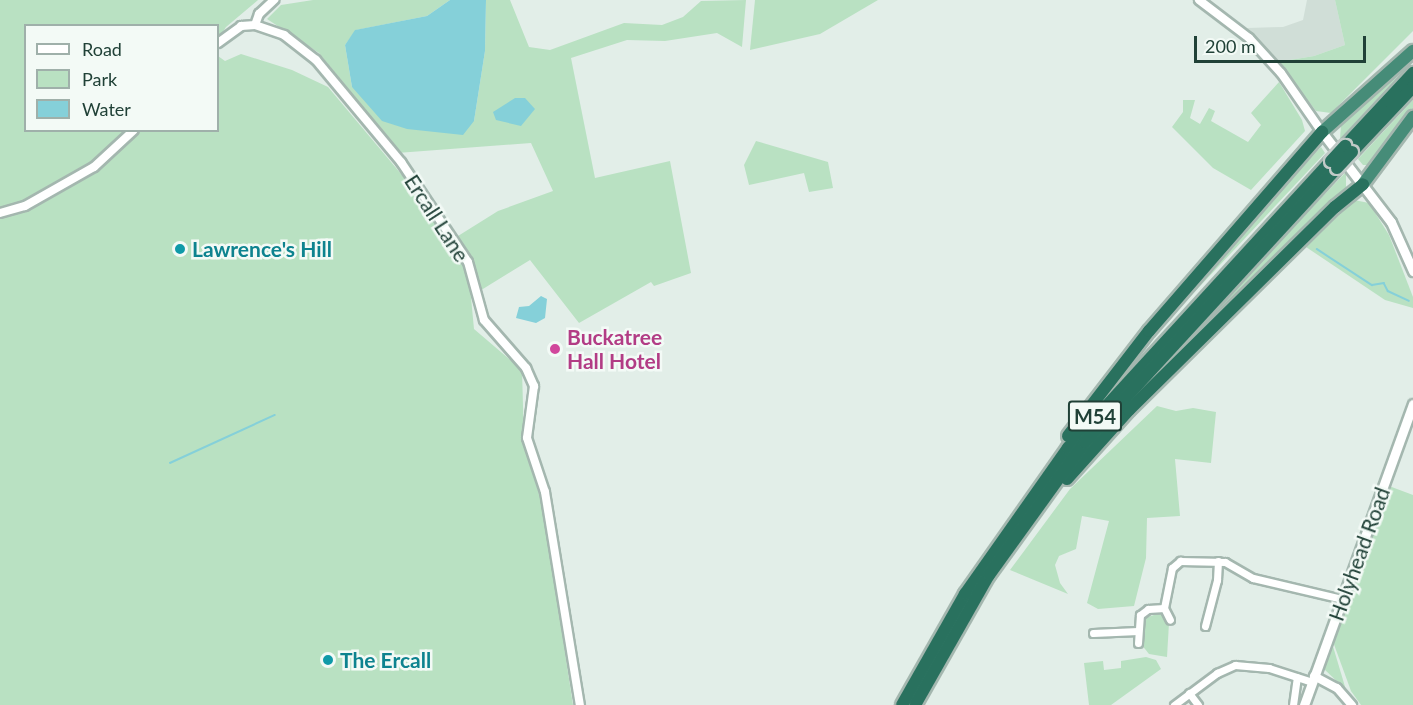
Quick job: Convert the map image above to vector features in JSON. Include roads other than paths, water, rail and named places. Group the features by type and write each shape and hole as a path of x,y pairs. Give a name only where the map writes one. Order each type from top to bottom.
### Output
{"highway":[{"path":"1322,132 1413,51"},
{"name":"M54","path":"902,705 965,594 1032,496 1086,426 1348,149 1413,73"},
{"name":"M54","path":"1348,149 1413,87"},
{"path":"1363,184 1413,117"},
{"name":"M54","path":"1032,496 1055,454 1102,389 1322,132"},
{"name":"M54","path":"915,705 963,617 1014,537 1085,442 1334,164"},
{"name":"M54","path":"963,617 1094,446 1335,207 1363,184"}],"main road":[{"path":"1322,132 1391,222 1413,268"},
{"name":"Holyhead Road","path":"1304,705 1413,404"}],"street":[{"path":"219,42 242,26 255,24 259,14 274,0"},
{"path":"1199,0 1250,38 1281,73 1322,132"},
{"name":"Ercall Lane","path":"255,24 284,35 316,60 401,162 468,262 484,320 526,368 534,386 527,438 545,492 580,705"},
{"path":"0,213 25,206 93,167 132,132"},
{"path":"1170,620 1164,608 1175,565 1188,560 1218,561 1253,578 1342,599"},
{"path":"1205,626 1200,617 1217,580 1218,561"},
{"path":"1138,643 1142,612 1164,608"},
{"path":"1100,643 1097,634 1138,631"},
{"path":"1174,705 1236,665 1269,668 1297,677 1313,679 1336,688 1352,705"},
{"path":"1293,705 1297,677"},
{"path":"1190,693 1198,705"}],"water":[{"path":"450,0 486,0 485,51 474,121 463,135 407,129 382,121 352,87 345,45 355,30 427,16"},
{"path":"515,98 525,98 535,109 521,126 496,120 493,112"},
{"path":"541,296 547,299 545,318 536,323 516,318 519,307 529,306"}],"waterway":[{"path":"1317,249 1372,285 1384,283 1388,291 1409,301"},
{"path":"170,463 275,415"}],"place":[{"name":"Lawrence's Hill","path":"180,249"},
{"name":"Buckatree Hall Hotel","path":"555,349"},
{"name":"The Ercall","path":"328,660"}]}
